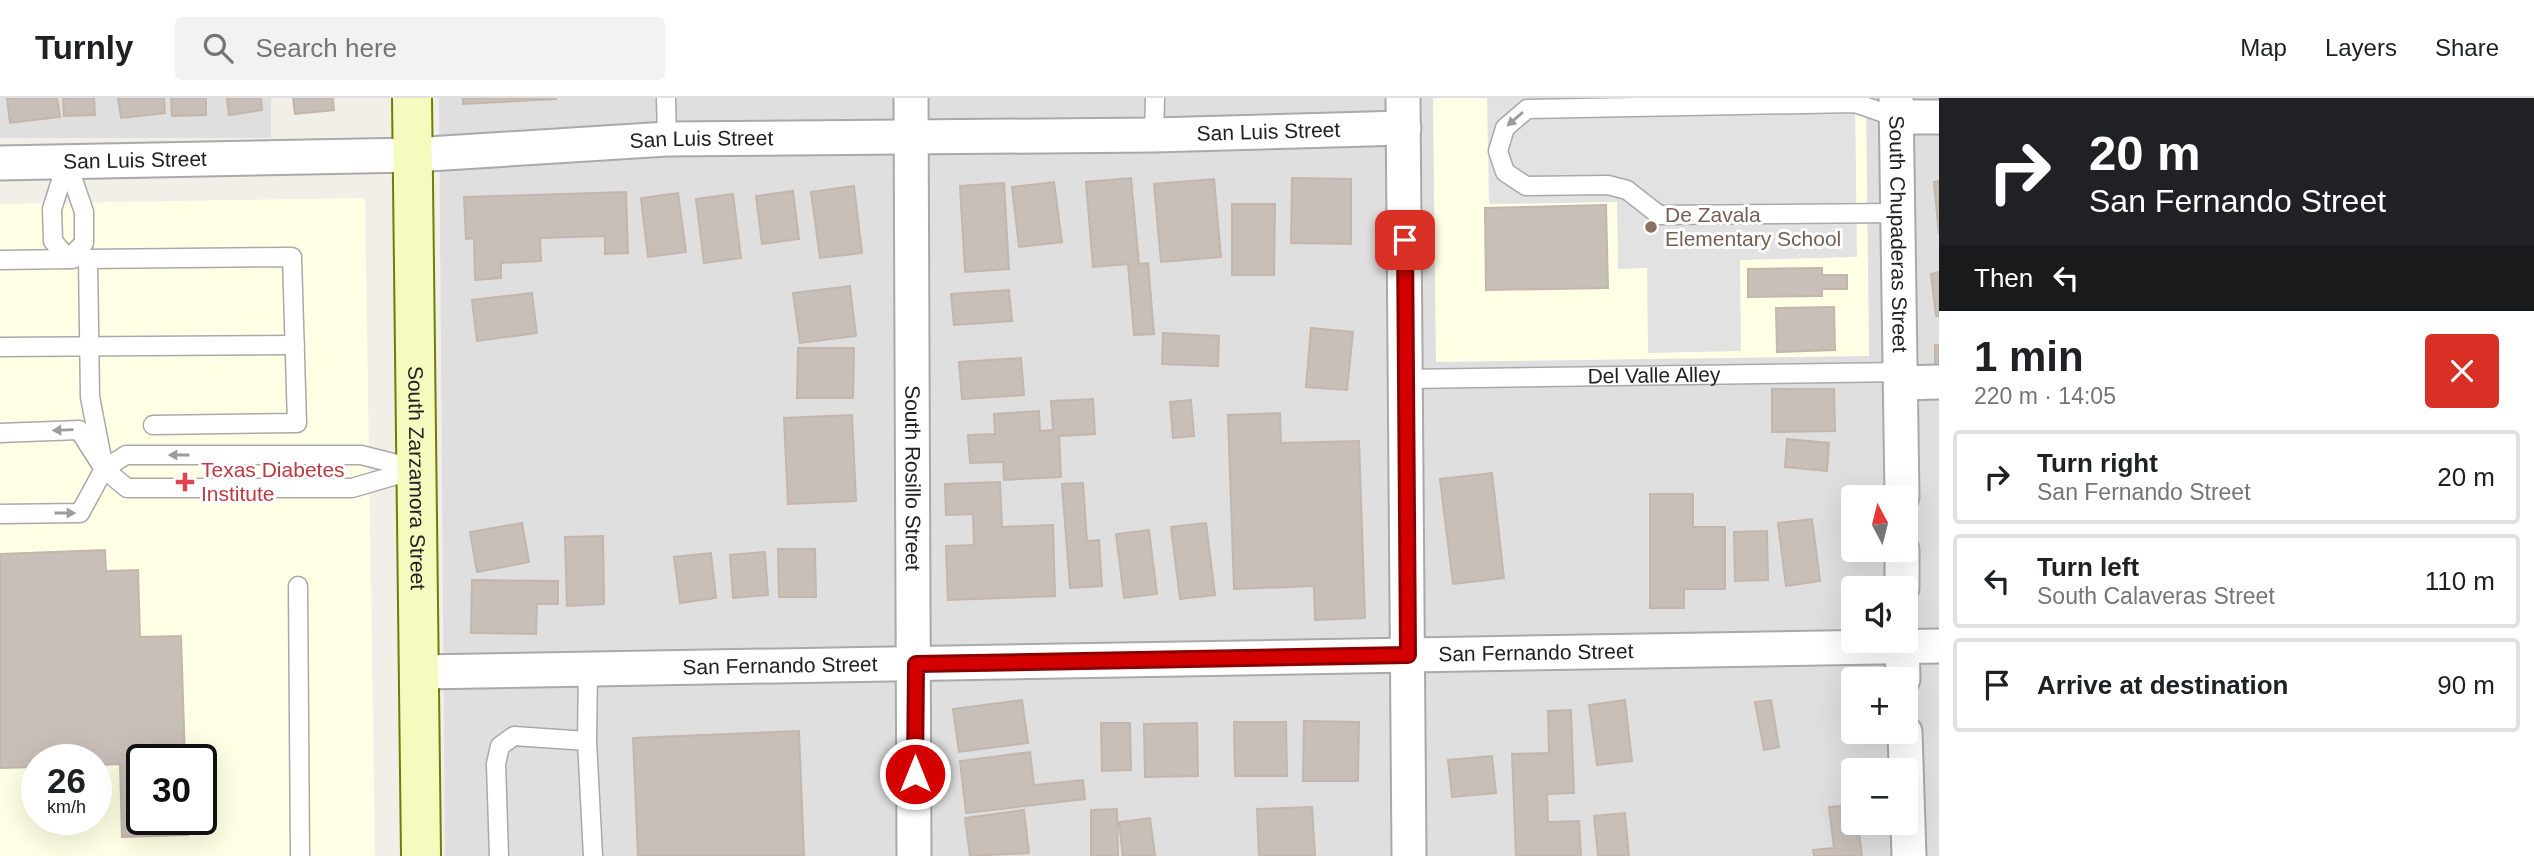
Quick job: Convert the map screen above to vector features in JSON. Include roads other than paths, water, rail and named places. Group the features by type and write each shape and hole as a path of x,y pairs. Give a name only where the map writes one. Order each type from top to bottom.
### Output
{"main road":[{"name":"South Zarzamora Street","path":"412,98 421,856"}],"street":[{"name":"South Rosillo Street","path":"911,98 916,664 914,856"},
{"path":"1896,108 1939,117"},
{"name":"South Chupaderas Street","path":"1896,108 1902,485"},
{"name":"San Luis Street","path":"0,163 413,155 667,139 1154,135 1404,113"},
{"path":"1404,113 1409,856"},
{"name":"Del Valle Alley","path":"1902,377 1939,382"},
{"name":"San Fernando Street","path":"420,672 1408,655 1902,655 1939,646"},
{"path":"1905,744 1909,856"}],"lane":[{"path":"666,98 667,139"},
{"path":"1154,135 1155,98"},
{"path":"1896,108 1855,103 1527,109 1505,128 1498,151 1505,172 1526,186 1608,185 1626,190 1659,215 1898,213"},
{"path":"66,162 52,209 53,241 68,259"},
{"path":"66,162 84,212 83,243 68,259"},
{"path":"0,260 292,257 297,424 153,425"},
{"path":"88,259 90,397 104,469"},
{"path":"0,347 295,345"},
{"name":"Del Valle Alley","path":"1406,379 1902,377"},
{"path":"0,433 79,430 104,469 127,488 352,488 417,469"},
{"path":"0,514 80,513 104,469 127,455 361,455 417,469"},
{"path":"298,586 300,856"},
{"path":"588,669 587,741 593,856"},
{"path":"499,856 496,764 500,746 514,736 587,741"}],"place":[{"name":"De Zavala Elementary School","path":"1651,227"},
{"name":"Texas Diabetes Institute","path":"185,482"}]}
